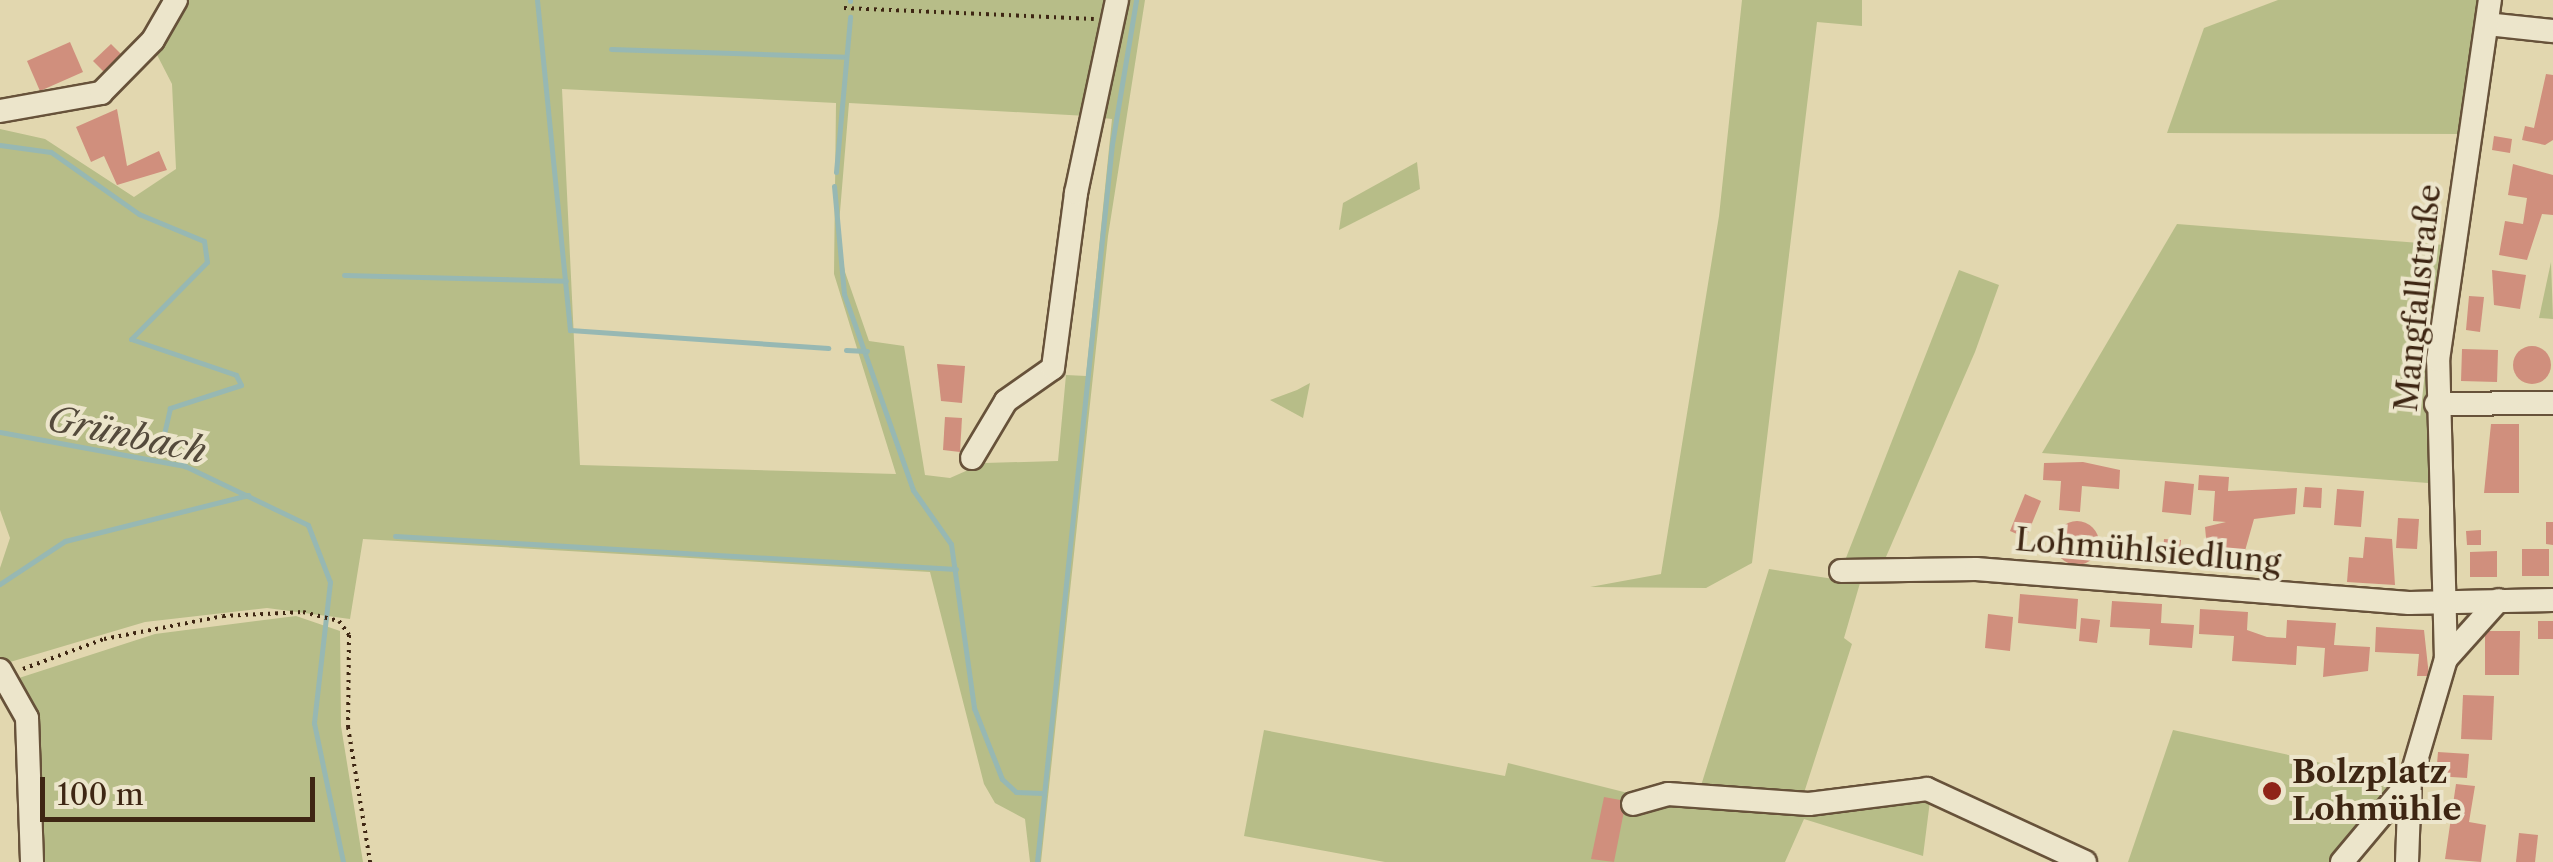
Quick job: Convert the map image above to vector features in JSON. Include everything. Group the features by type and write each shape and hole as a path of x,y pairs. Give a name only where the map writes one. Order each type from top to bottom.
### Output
{"street":[{"path":"0,111 61,107 101,92 153,40 176,0"},
{"name":"Mangfallstraße","path":"2450,604 2436,404 2490,0"},
{"path":"972,458 1006,401 1053,368 1076,193 1116,9"},
{"path":"2488,24 2553,32"},
{"path":"2436,404 2553,403"},
{"name":"Lohmühlsiedlung","path":"1842,570 1976,570 2450,604 2553,600"},
{"path":"2446,659 2499,600"},
{"path":"2407,862 2410,781 2446,659 2450,604"},
{"path":"4,672 27,718 32,862"},
{"path":"2342,862 2410,781"},
{"path":"1633,804 1668,794 1810,804 1927,789 2086,862"}],"path":[{"path":"844,8 1116,9"},
{"path":"4,672 153,628 318,615 338,621 350,635 348,727 370,862"}],"green space":[{"path":"182,0 1113,0 1087,116 849,103 838,236 845,272 869,341 904,346 925,475 950,478 984,463 1058,461 1066,375 1086,376 1112,119 1094,117 1121,0 1145,0 1108,236 1041,862 1030,862 1025,819 995,803 984,784 930,572 363,539 350,619 267,608 145,622 0,665 0,568 10,538 0,510 0,129 45,139 134,197 176,169 172,84 154,49","holes":["562,89 836,103 834,274 896,474 580,465"]},
{"path":"1742,0 1862,0 1862,26 1817,22 1752,563 1706,588 1590,587 1661,574 1719,216"},
{"path":"2278,0 2482,0 2463,134 2167,133 2204,28"},
{"path":"1417,162 1420,189 1339,230 1343,203"},
{"path":"2177,224 2445,245 2428,483 2042,453"},
{"path":"2551,262 2553,319 2539,318"},
{"path":"1959,270 1999,285 1975,352 1879,573 1844,563"},
{"path":"1310,383 1303,418 1270,400 1297,390"},
{"path":"1769,569 1860,583 1844,638 1852,644 1802,799 1699,792"},
{"path":"296,616 340,631 341,726 363,862 37,862 32,709 19,678 155,634"},
{"path":"1264,730 1505,776 1508,763 1628,793 1740,804 1931,793 1923,856 1804,819 1785,862 1385,862 1244,836"},
{"name":"Bolzplatz Lohmühle","path":"2173,730 2404,785 2342,862 2128,862"}],"building":[{"path":"70,42 83,72 40,91 27,61"},
{"path":"111,44 124,57 106,74 93,61"},
{"path":"2546,74 2553,75 2553,140 2545,145 2522,140 2525,126 2534,128"},
{"path":"117,109 127,166 159,151 167,170 117,185 104,156 91,162 76,127"},
{"path":"2494,136 2512,139 2510,153 2492,150"},
{"path":"2513,164 2553,175 2553,215 2542,214 2527,260 2499,255 2505,221 2523,224 2527,198 2508,195"},
{"path":"2492,270 2526,275 2520,309 2494,305"},
{"path":"2469,296 2484,297 2480,332 2466,330"},
{"path":"2532,346 2546,351 2551,365 2546,379 2532,384 2518,379 2513,365 2518,351"},
{"path":"2462,349 2498,350 2497,382 2461,381"},
{"path":"937,364 965,366 962,403 941,401"},
{"path":"945,417 962,418 960,452 943,450"},
{"path":"2491,424 2519,424 2519,493 2484,493"},
{"path":"2083,462 2120,470 2119,489 2082,486 2080,512 2059,510 2061,481 2043,480 2044,463"},
{"path":"2199,475 2229,477 2228,491 2297,488 2295,514 2254,519 2239,572 2209,570 2205,527 2226,522 2213,521 2215,491 2198,490"},
{"path":"2165,481 2194,484 2191,515 2162,512"},
{"path":"2305,487 2322,488 2321,508 2303,507"},
{"path":"2337,489 2364,491 2361,527 2334,525"},
{"path":"2025,494 2041,501 2026,538 2010,531"},
{"path":"2398,518 2419,519 2417,549 2396,548"},
{"path":"2077,521 2093,527 2099,543 2093,559 2077,565 2061,559 2055,543 2061,527"},
{"path":"2546,522 2553,522 2553,545 2546,544"},
{"path":"2481,530 2481,545 2467,545 2466,531"},
{"path":"2365,537 2392,539 2395,585 2347,582 2349,557 2363,558"},
{"path":"2164,539 2181,540 2179,559 2163,558"},
{"path":"2522,549 2549,549 2549,576 2522,576"},
{"path":"2497,551 2497,577 2470,577 2470,552"},
{"path":"2020,594 2078,599 2076,629 2018,623"},
{"path":"2112,601 2162,604 2161,623 2194,625 2192,648 2149,645 2150,629 2110,627"},
{"path":"2200,609 2248,612 2247,630 2267,637 2286,638 2287,620 2336,623 2334,645 2370,647 2368,671 2323,677 2325,648 2297,646 2296,665 2232,661 2234,636 2199,634"},
{"path":"1988,614 2013,617 2010,651 1985,648"},
{"path":"2081,618 2100,620 2097,643 2079,641"},
{"path":"2538,621 2553,621 2553,639 2538,639"},
{"path":"2376,627 2424,630 2429,676 2417,676 2419,654 2375,652"},
{"path":"2485,631 2520,631 2519,675 2485,675"},
{"path":"2463,695 2494,696 2492,740 2461,739"},
{"path":"2438,752 2469,754 2467,778 2436,776"},
{"path":"2456,784 2475,786 2469,822 2486,825 2481,862 2445,859"},
{"path":"1604,797 1626,801 1614,862 1591,859"},
{"path":"2519,833 2538,835 2535,862 2516,862"}],"waterway":[{"path":"537,0 570,330 828,348"},
{"path":"1037,862 1112,144 1136,0"},
{"path":"836,172 850,17"},
{"path":"611,49 846,57"},
{"path":"0,145 51,152 139,214 204,241 207,262 131,339 236,375 241,385 170,408 163,438 185,466"},
{"path":"834,186 844,294 913,490 951,544 974,708 1002,779 1016,792 1043,793"},
{"path":"344,275 566,281"},
{"path":"846,350 867,351"},
{"name":"Grünbach","path":"0,432 185,466 308,525 330,582 314,723 343,862"},
{"path":"0,584 65,541 248,495"},
{"path":"395,536 956,569"}],"place":[{"name":"Bolzplatz Lohmühle","path":"2272,791"}]}
